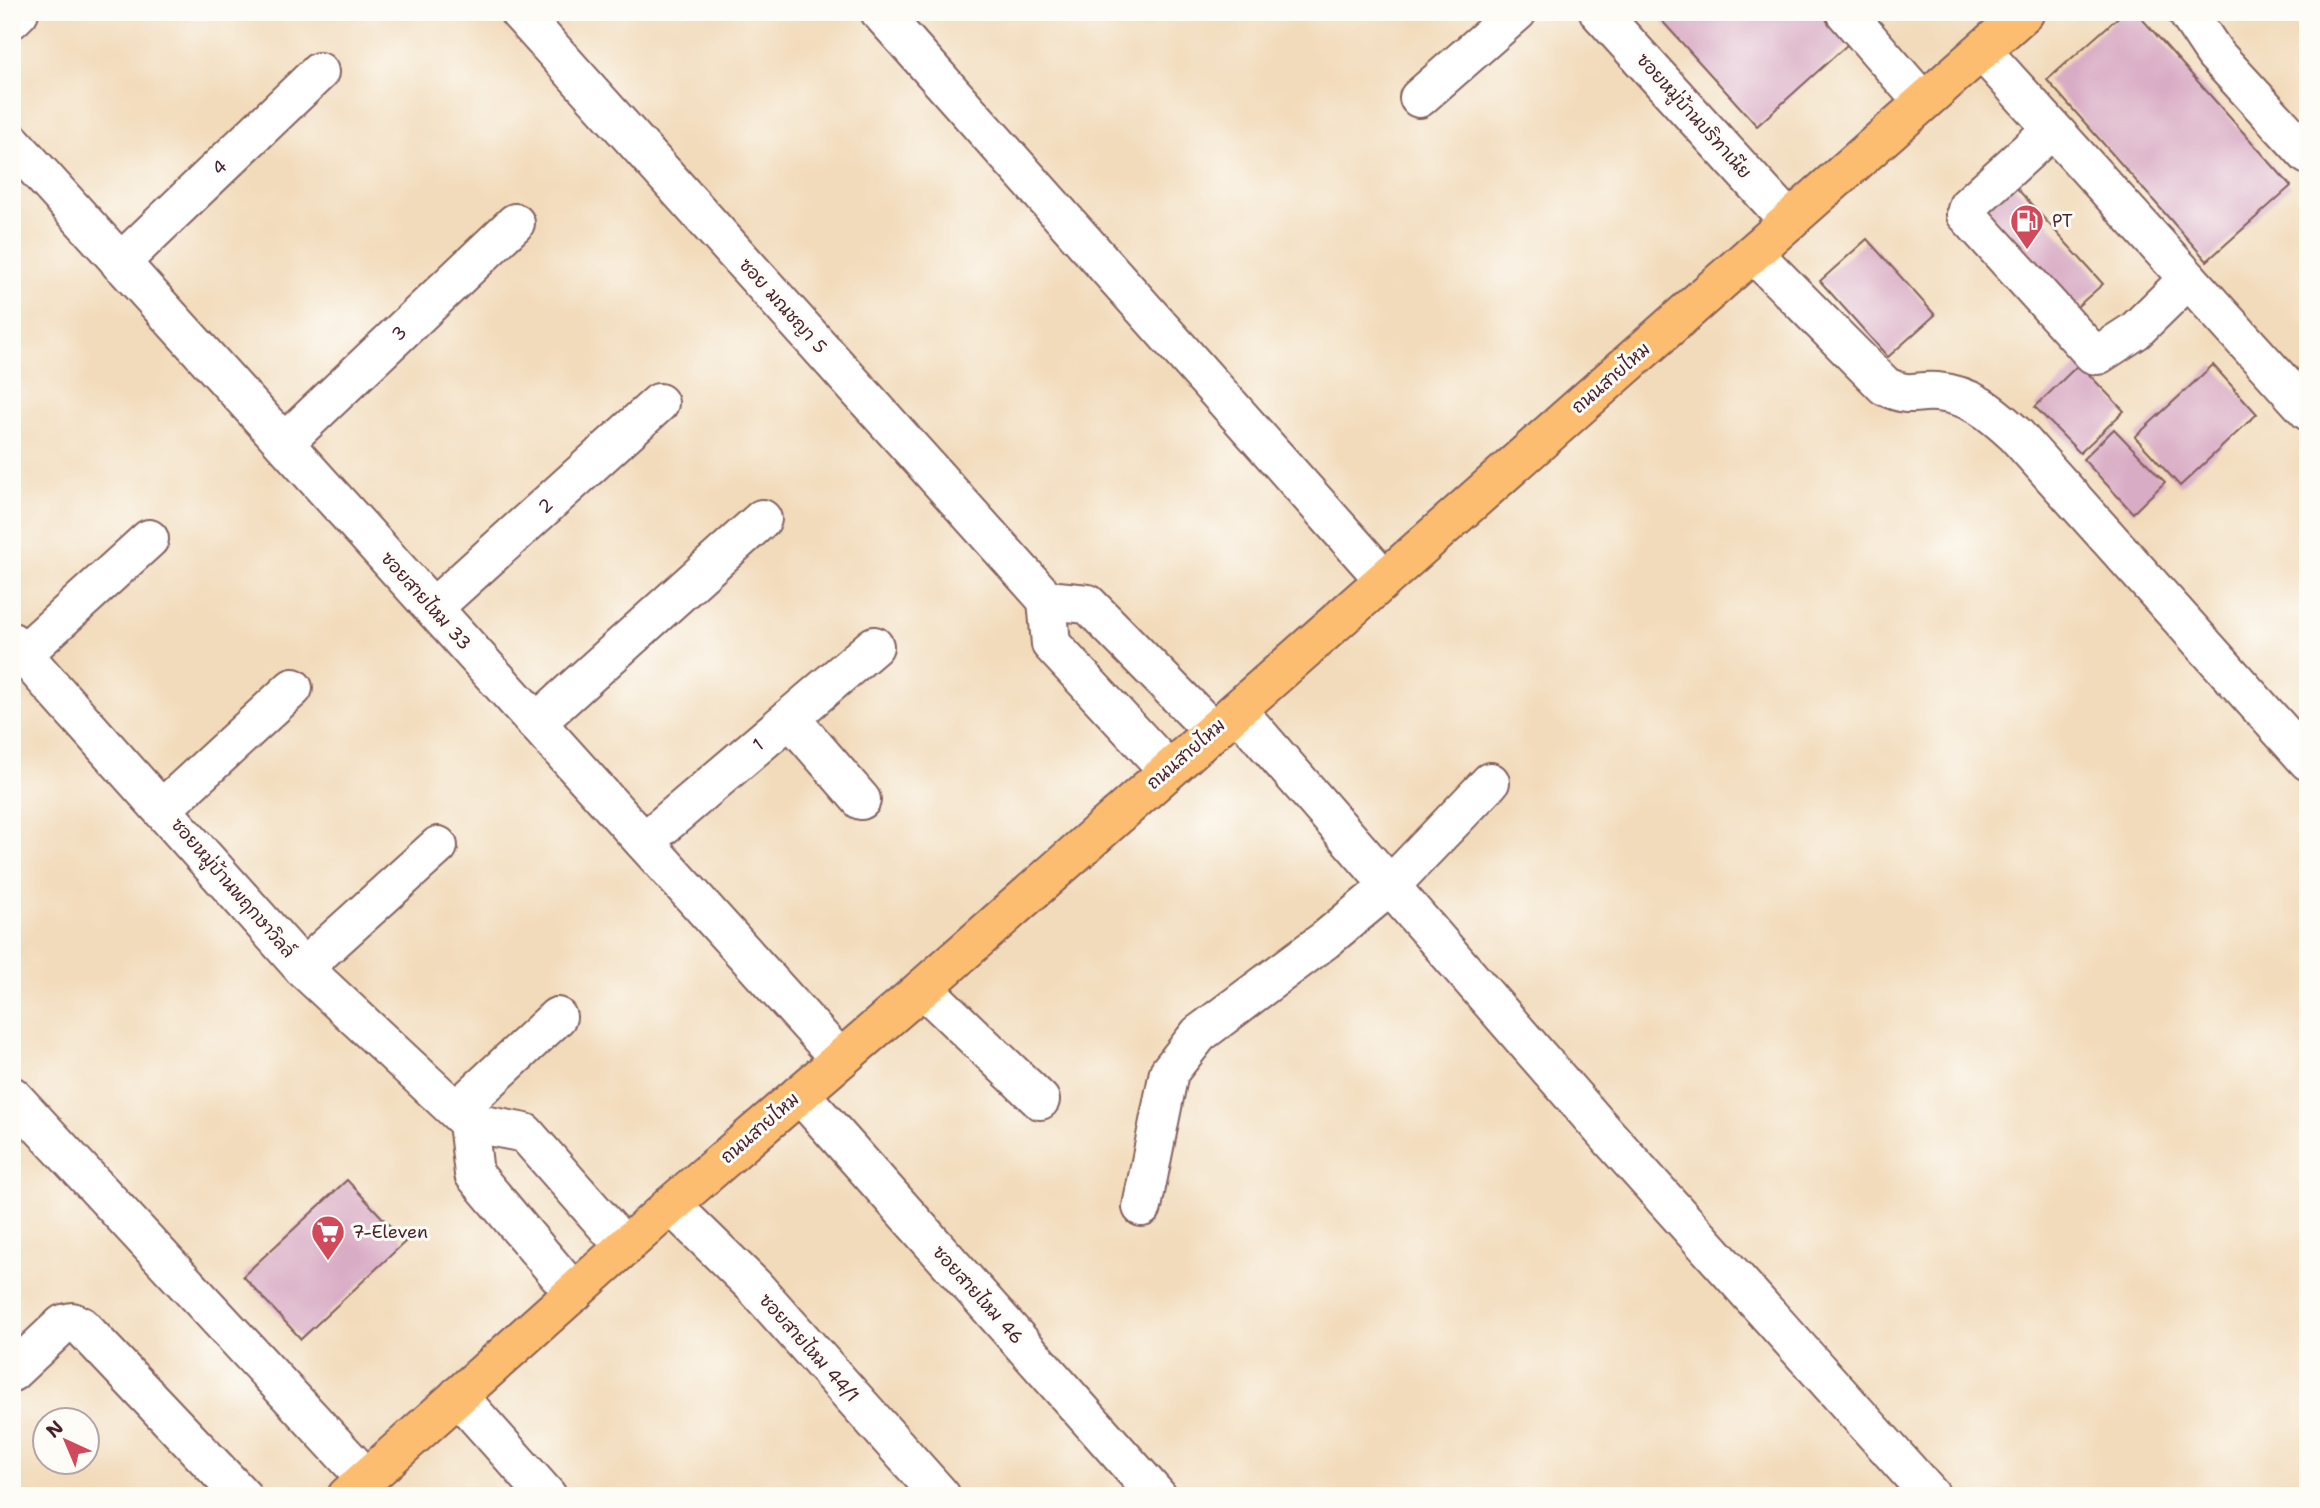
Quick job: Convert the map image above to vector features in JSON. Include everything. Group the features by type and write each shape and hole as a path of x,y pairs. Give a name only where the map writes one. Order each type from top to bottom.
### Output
{"main road":[{"name":"ถนนสายไหม","path":"357,1487 671,1205 923,988 2025,12"}],"street":[{"path":"12,19 19,12"},
{"name":"ซอย มณชญา 5","path":"519,12 1047,600"},
{"path":"880,12 1384,579"},
{"path":"1419,98 1517,12"},
{"name":"ซอยหมู่บ้านบริทาเนีย","path":"1599,12 1789,221"},
{"path":"1845,12 1923,102"},
{"path":"2187,12 2214,54 2308,155"},
{"path":"1982,51 2308,411"},
{"name":"4","path":"120,262 319,72"},
{"path":"2052,129 1968,206 1966,214 1997,250 2093,354 2098,355 2135,331 2189,279"},
{"name":"ซอยสายไหม 33","path":"12,142 840,1059"},
{"name":"3","path":"284,443 515,223"},
{"path":"1753,253 1885,386 1904,395 1935,392 1965,397 1989,410 2016,435 2308,761"},
{"name":"2","path":"433,608 659,403"},
{"path":"536,723 762,519"},
{"path":"18,648 149,539"},
{"path":"1168,770 1051,643 1047,600 1088,604 1225,721 1390,886 1599,1126 1931,1496"},
{"name":"1","path":"644,842 874,646"},
{"name":"ซอยหมู่บ้านพฤกษาวิลล์","path":"18,648 303,968 462,1116"},
{"path":"163,808 293,688"},
{"path":"790,719 861,800"},
{"path":"1142,1207 1169,1072 1199,1034 1325,940 1390,886 1490,782"},
{"path":"303,968 438,846"},
{"path":"923,988 1040,1100"},
{"path":"462,1116 558,1017"},
{"name":"ซอยสายไหม 46","path":"800,1094 1157,1496"},
{"path":"12,1096 357,1487"},
{"path":"462,1116 525,1133 625,1247"},
{"path":"462,1116 474,1174 574,1293"},
{"name":"ซอยสายไหม 44/1","path":"671,1205 753,1285 941,1496"},
{"path":"12,1372 63,1324 72,1322 81,1326 242,1496"},
{"path":"458,1396 548,1496"}],"building":[{"path":"1654,12 1836,12 1857,36 1757,126"},
{"path":"2124,12 2136,12 2291,186 2207,261 2047,80"},
{"path":"1996,165 2103,284 2053,328 1946,209"},
{"path":"1867,239 1935,315 1888,357 1820,281"},
{"path":"2079,364 2124,411 2080,453 2035,407"},
{"path":"2213,365 2257,414 2180,486 2135,437"},
{"path":"2114,429 2165,482 2133,513 2083,459"},
{"path":"347,1180 405,1242 301,1339 243,1276"}],"place":[{"name":"PT","path":"2027,251"},
{"name":"7-Eleven","path":"328,1262"}]}
